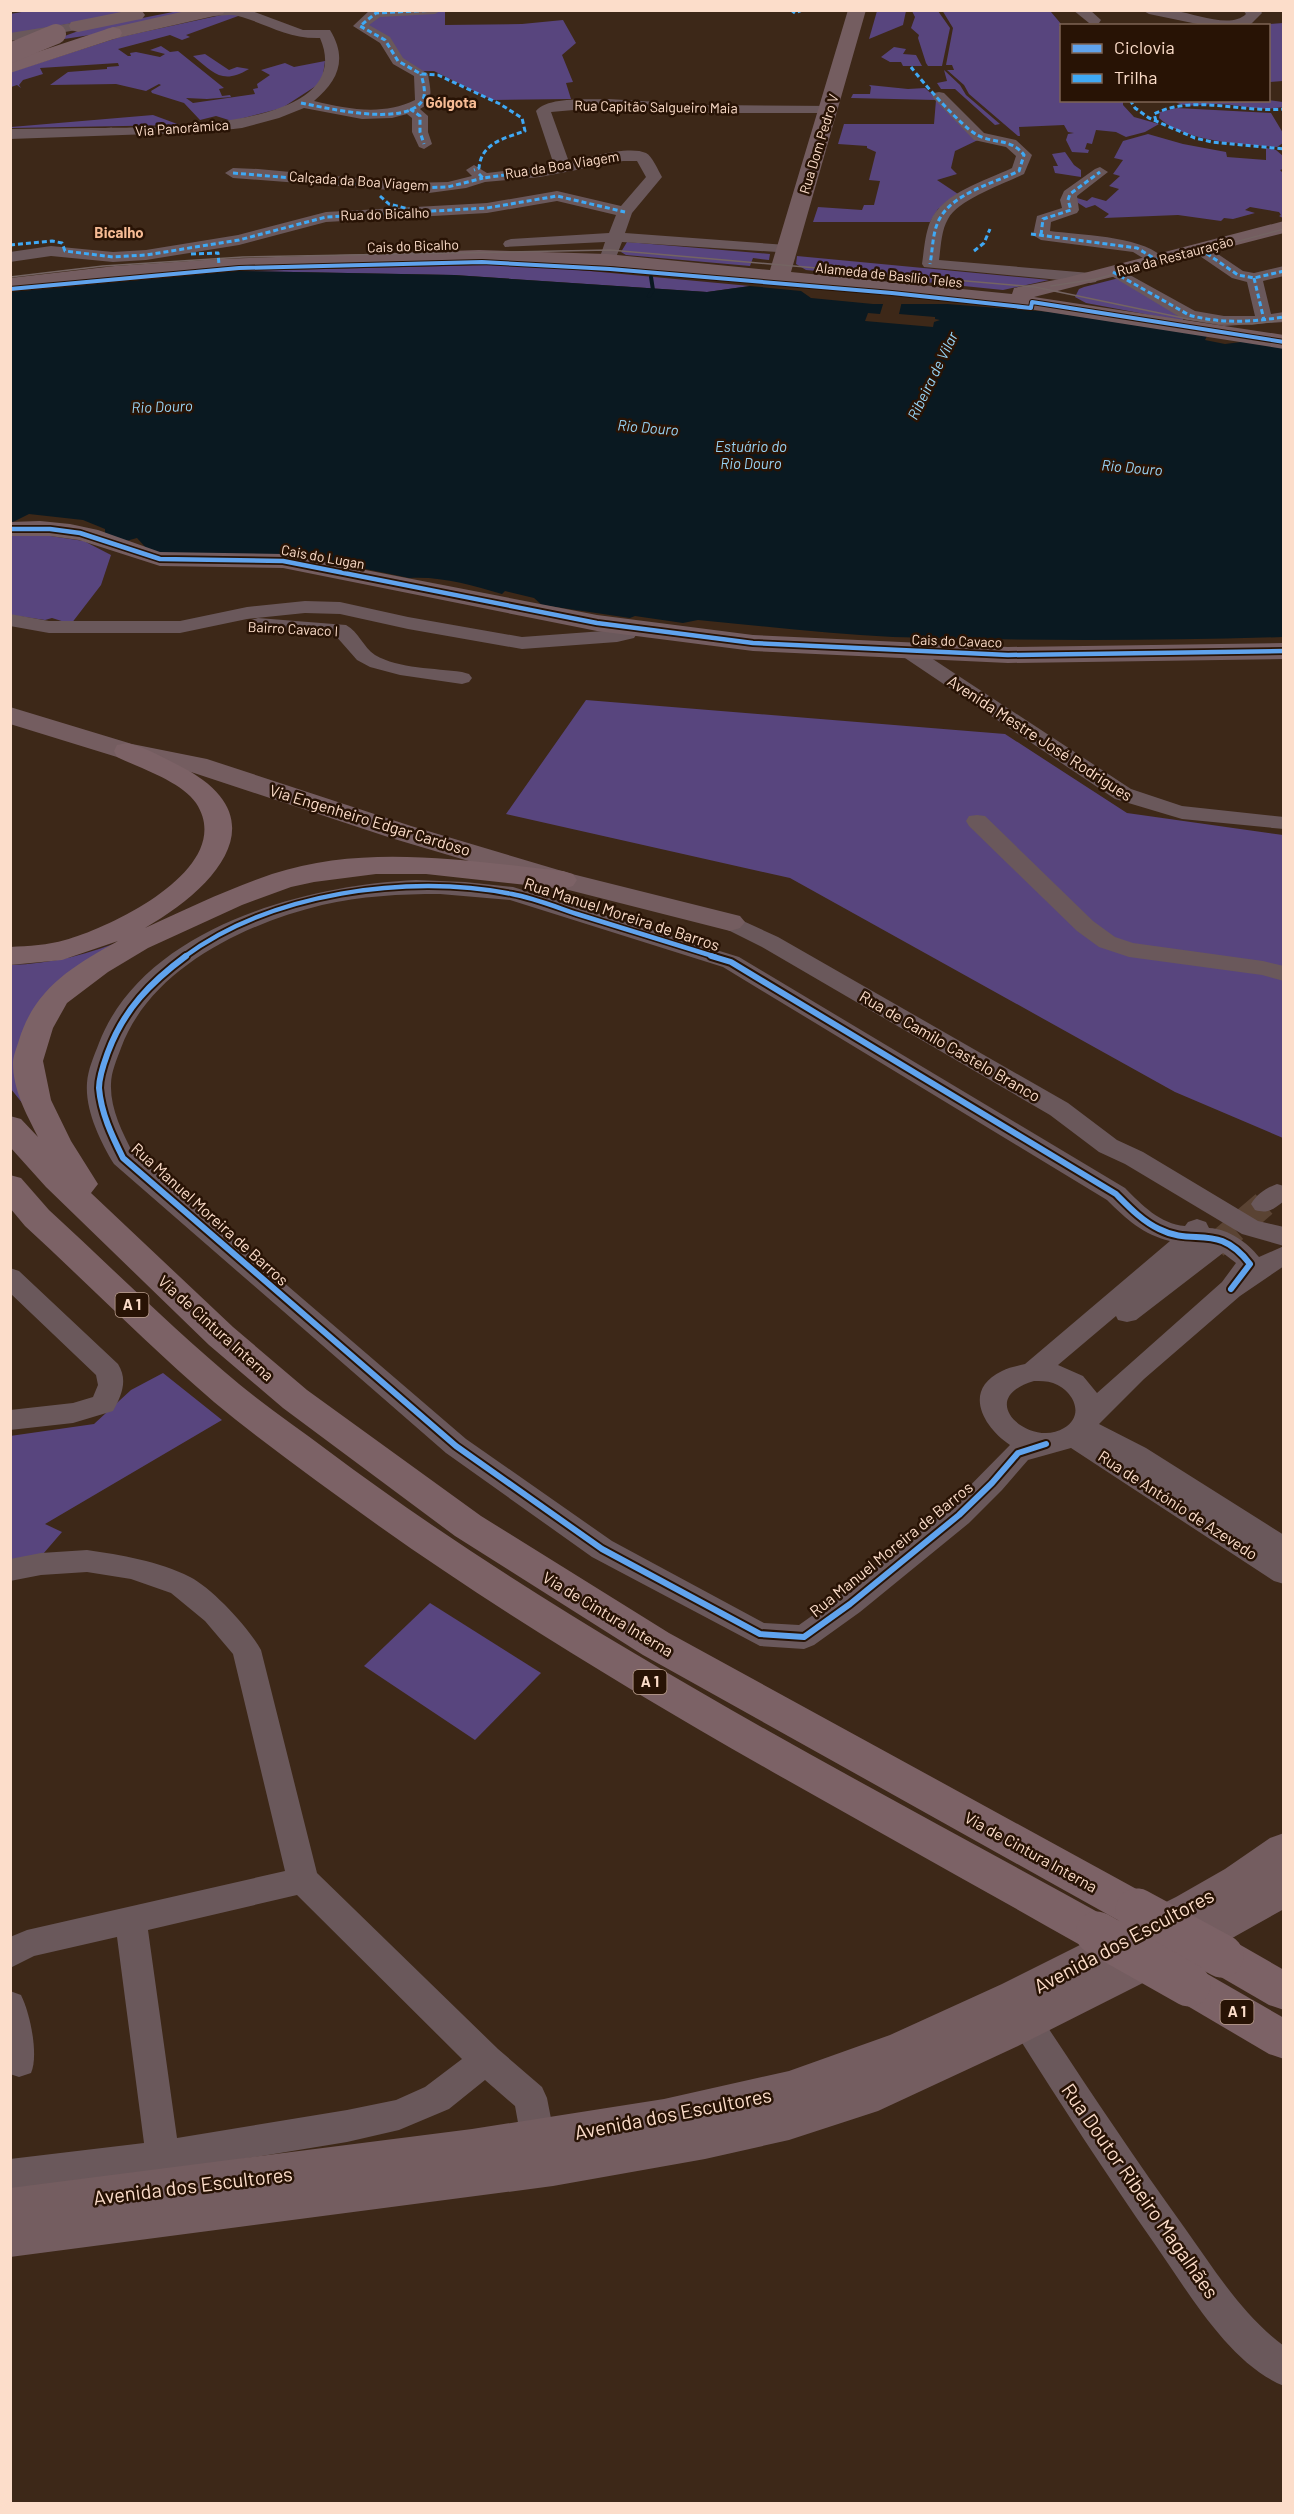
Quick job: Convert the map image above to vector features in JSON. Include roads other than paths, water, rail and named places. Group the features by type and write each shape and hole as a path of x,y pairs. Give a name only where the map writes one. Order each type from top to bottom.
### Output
{"highway":[{"path":"10,53 78,26"},
{"path":"10,47 113,33"},
{"path":"10,67 113,33"},
{"path":"10,956 30,956 77,947 113,934 150,915 204,869 218,843 219,821 209,800 189,783 128,751"},
{"path":"112,1232 56,1142 35,1100 28,1061 38,1028 56,998 98,965 138,942 242,894 283,880 323,871 376,865 426,865 563,880"},
{"name":"Via de Cintura Interna","path":"10,1126 57,1179 221,1336 295,1399 468,1526 656,1644 1284,1992"},
{"name":"A 1","path":"10,1186 24,1208 227,1393 351,1487 454,1560 540,1616 676,1697 1097,1932 1284,2040"}],"main road":[{"path":"78,26 158,10"},
{"name":"Rua Dom Pedro V","path":"779,276 830,109 857,10"},
{"path":"113,33 213,11"},
{"name":"Rua da Restauração","path":"1057,295 1090,278 1284,227"},
{"name":"Cais do Bicalho","path":"10,285 115,272 219,265 479,256 607,260"},
{"name":"Alameda de Basílio Teles","path":"607,260 997,298 1057,295 1245,336 1284,342"},
{"name":"Cais do Lugan","path":"10,529 37,528 88,535 144,556 160,559 282,561 631,628"},
{"name":"Cais do Cavaco","path":"631,628 753,643 909,652 1051,655 1284,651"},
{"name":"Via Engenheiro Edgar Cardoso","path":"10,715 128,751 197,765 401,832 563,880 730,922"},
{"name":"Avenida dos Escultores","path":"10,2236 417,2185 705,2139 789,2121 863,2097 1019,2011 1258,1869 1284,1850"},
{"name":"Avenida dos Escultores","path":"10,2210 397,2160 538,2139 672,2117 786,2092 1019,2011 1228,1920 1284,1888"}],"street":[{"path":"301,103 360,114 389,113 410,109 421,103 424,98 422,74 398,61 385,40 360,27 373,15 381,12 435,10"},
{"path":"1080,10 1094,20"},
{"path":"1149,10 1222,24"},
{"path":"1233,24 1246,22 1255,13 1250,10"},
{"path":"213,11 242,12"},
{"name":"Via Panorâmica","path":"10,134 219,128 269,117 301,103 316,93 330,75 334,62 326,33 303,34 274,26 242,12"},
{"path":"10,37 78,26"},
{"name":"Alameda de Basílio Teles","path":"939,96 979,137 1011,143 1021,150 1024,159 1019,171 944,210 939,220 930,264 1090,278"},
{"name":"Rua Capitão Salgueiro Maia","path":"563,167 543,111 549,106 608,103 708,109 830,109"},
{"path":"410,109 420,117 420,132 424,144"},
{"name":"Rua da Boa Viagem","path":"479,174 563,167 623,156 642,157 654,177 625,212 607,260"},
{"path":"1093,172 1070,194 1068,200 1071,210 1042,227 1137,248 1157,260"},
{"name":"Calçada da Boa Viagem","path":"233,173 403,187 471,183 479,174"},
{"name":"Calçada da Boa Viagem","path":"380,196 389,204 422,213"},
{"name":"Rua do Bicalho","path":"146,255 239,240 326,217 487,208 556,196 625,212"},
{"path":"511,244 615,237 787,250"},
{"path":"10,245 52,241 62,243 65,251"},
{"path":"1200,249 1238,275 1254,278 1284,271"},
{"name":"Rua do Bicalho","path":"10,257 39,252 65,251 113,257 218,253 219,265"},
{"path":"1113,272 1189,315 1202,319 1245,322 1284,317"},
{"path":"1254,278 1264,320"},
{"path":"10,620 49,627 180,627 247,613 305,607 340,608 408,623 522,643 617,636 627,634 631,628"},
{"name":"Bairro Cavaco I","path":"180,627 261,624 339,629 346,632 360,653 379,664 462,678"},
{"name":"Avenida Mestre José Rodrigues","path":"909,652 1124,794 1152,806 1184,814 1284,824"},
{"path":"977,821 1085,926 1107,942 1129,950 1263,968 1284,974"},
{"name":"Rua Manuel Moreira de Barros","path":"1046,1443 1018,1453 992,1483 959,1515 850,1604 804,1637 760,1634 602,1549 456,1446 123,1158 106,1126 99,1084 106,1051 119,1020 151,982 186,955 260,918 318,899 379,889 426,887 480,888 513,894 730,962 1116,1194 1151,1225 1170,1233 1204,1241 1215,1237 1246,1256 1250,1264 1231,1289"},
{"name":"Rua de Camilo Castelo Branco","path":"730,922 1059,1109 1108,1146 1134,1158 1251,1228"},
{"name":"Rua de Camilo Castelo Branco","path":"1108,1146 1118,1160 1196,1207 1227,1223 1284,1237"},
{"path":"1196,1207 1203,1219 1204,1241 1153,1292 1083,1350 1041,1371 1007,1378 998,1386 992,1396 992,1407 995,1419 1004,1429 1031,1442 1062,1441 1083,1426 1136,1372 1231,1289 1245,1283 1275,1257 1284,1254"},
{"path":"10,1277 109,1371 111,1384 104,1404 73,1413 10,1420"},
{"path":"1041,1371 1068,1379 1083,1392 1089,1406 1083,1426"},
{"name":"Rua de António de Azevedo","path":"1083,1426 1136,1455 1284,1549"},
{"name":"Rua de António de Azevedo","path":"1083,1426 1085,1445 1284,1573"},
{"path":"10,1570 41,1564 87,1562 132,1568 181,1585 215,1613 246,1650 303,1880 486,2060 530,2098 538,2139"},
{"path":"16,1945 303,1880"},
{"path":"130,1920 163,2156"},
{"path":"10,2005 19,2061"},
{"name":"Rua Doutor Ribeiro Magalhães","path":"1019,2011 1115,2160 1233,2325 1264,2355 1284,2369"},
{"path":"10,2175 163,2156 347,2126 399,2115 437,2098 486,2060"}],"water":[{"name":"Estuário do Rio Douro","path":"238,271 454,275 707,292 750,286 801,291 811,298 873,304 947,304 1051,312 1207,336 1205,340 1225,344 1283,337 1283,637 1039,640 893,637 698,620 683,623 542,605 534,598 505,591 502,594 444,580 409,578 303,556 163,553 148,550 137,538 126,541 105,533 105,529 83,520 29,514 11,523 11,292"}],"waterway":[{"path":"649,296 653,290 651,277"}],"tunnel":[{"path":"1215,1246 1264,1204"}],"tram line":[{"path":"1051,286 1096,279 1284,229"},
{"path":"10,277 103,266 243,257 610,250 1035,287 1188,319 1219,323 1252,324 1284,320"}],"district":[{"name":"Gólgota","path":"451,103"},
{"name":"Bicalho","path":"119,233"}],"water label":[{"name":"Ribeira de Vilar","path":"933,376"},
{"name":"Rio Douro","path":"162,407"},
{"name":"Rio Douro","path":"648,428"},
{"name":"Rio Douro","path":"1132,468"}]}
